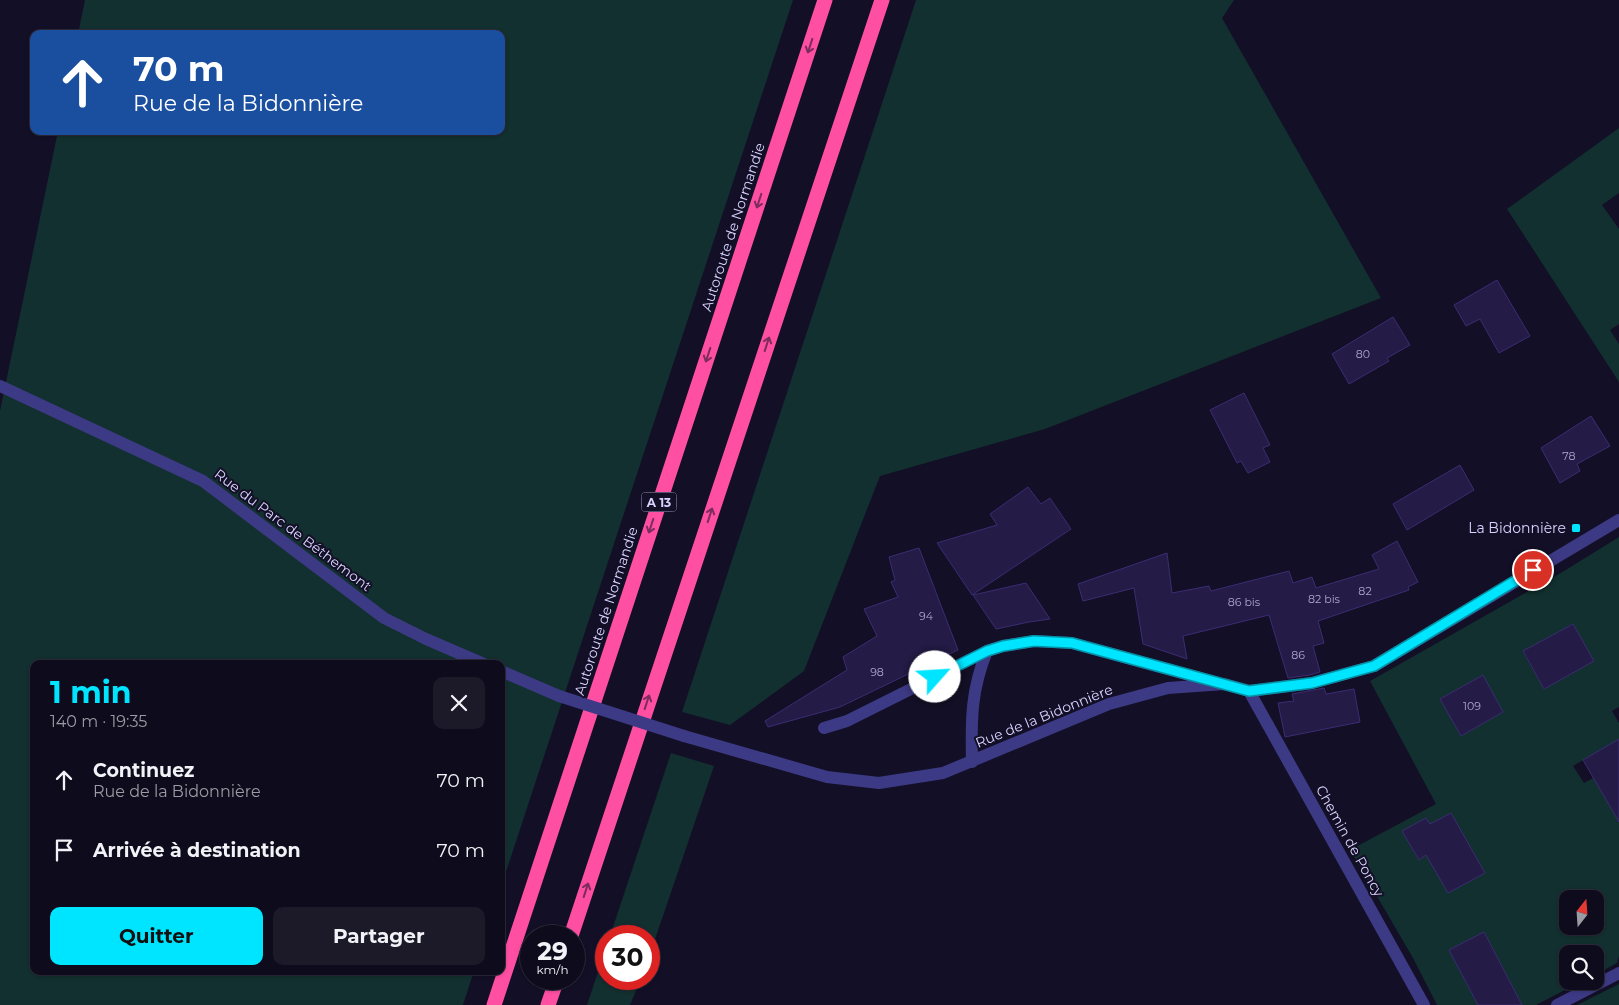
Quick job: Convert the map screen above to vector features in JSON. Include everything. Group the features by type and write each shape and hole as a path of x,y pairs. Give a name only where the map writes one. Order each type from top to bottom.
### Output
{"highway":[{"name":"Autoroute de Normandie","path":"505,972 825,0"},
{"path":"575,925 882,0"},
{"name":"Autoroute de Normandie","path":"494,1005 504,975"},
{"path":"548,1005 553,990"}],"street":[{"name":"Rue du Parc de Béthemont","path":"0,386 203,481 384,618 426,640 474,660"},
{"name":"Rue de la Bidonnière","path":"505,673 559,696 684,736 827,777 878,783 943,772 972,762 1109,704 1168,688 1224,684 1249,691 1312,683 1374,666 1619,520"},
{"path":"824,728 848,720 987,651 1003,646 1034,641 1072,643 1224,684"},
{"path":"972,762 972,701 979,670 987,651"},
{"name":"Chemin de Poncy","path":"1249,691 1424,1005"},
{"path":"1557,1005 1619,973"}],"green space":[{"path":"85,0 793,0 505,875 505,660 30,660 30,975 473,975 463,1005 0,1005 0,411 57,135 505,135 505,30 79,30"},
{"path":"916,0 1234,0 1222,18 1381,298 1045,429 880,476 804,671 730,725 682,712"},
{"path":"1619,128 1619,193 1602,205 1619,229 1619,324 1610,330 1619,344 1619,382 1507,209"},
{"path":"1619,537 1619,707 1612,711 1619,723 1619,759 1610,744 1573,766 1584,783 1593,778 1619,815 1619,956 1617,963 1604,970 1604,945 1559,945 1559,990 1565,990 1536,1005 1522,1005 1484,932 1449,950 1478,1005 1437,1005 1413,958 1350,850 1436,804 1370,681 1564,571","holes":["1573,624 1593,661 1544,689 1523,652","1483,676 1503,712 1461,736 1440,699","1451,813 1484,873 1448,893 1427,855 1418,859 1402,831 1426,818 1430,825"]},
{"path":"671,753 714,766 660,925 614,925"},
{"path":"595,981 595,990 636,990 630,1005 587,1005"},
{"path":"1619,984 1619,1005 1577,1005"}],"building":[{"path":"1497,280 1530,336 1499,353 1480,319 1466,326 1454,305"},
{"path":"1393,317 1410,345 1387,358 1389,361 1349,384 1332,354"},
{"path":"1244,393 1270,445 1263,448 1270,462 1248,473 1241,461 1237,463 1210,410"},
{"path":"1591,416 1610,446 1577,464 1580,471 1560,483 1541,448"},
{"path":"1460,465 1474,490 1407,530 1393,504"},
{"path":"1028,487 1041,504 1050,498 1071,529 972,595 937,543 997,525 990,514"},
{"path":"1397,541 1418,582 1408,587 1409,590 1318,621 1324,643 1313,646 1320,672 1288,678 1269,615 1183,636 1187,659 1143,644 1134,588 1083,601 1078,584 1167,553 1172,593 1209,586 1211,591 1289,571 1293,583 1312,577 1316,588 1379,569 1372,555"},
{"path":"919,548 958,650 840,707 768,727 765,721 847,670 843,657 877,636 864,609 898,597 891,582 895,580 889,557"},
{"path":"1026,583 1050,619 996,629 973,595"},
{"path":"1573,624 1594,661 1544,689 1523,651"},
{"path":"1483,675 1503,712 1461,736 1440,699"},
{"path":"1324,688 1326,694 1354,689 1360,722 1285,737 1278,703 1294,701 1292,694"},
{"path":"1619,739 1619,822 1583,760"},
{"path":"1451,813 1485,873 1448,893 1426,855 1419,860 1402,831 1426,818 1430,824"},
{"path":"1484,932 1522,1005 1478,1005 1449,950"}],"place":[{"name":"La Bidonnière","path":"1576,528"}],"route":[{"path":"935,677 987,651 1003,646 1034,641 1072,643 1249,691 1312,683 1374,666 1533,570"}]}
